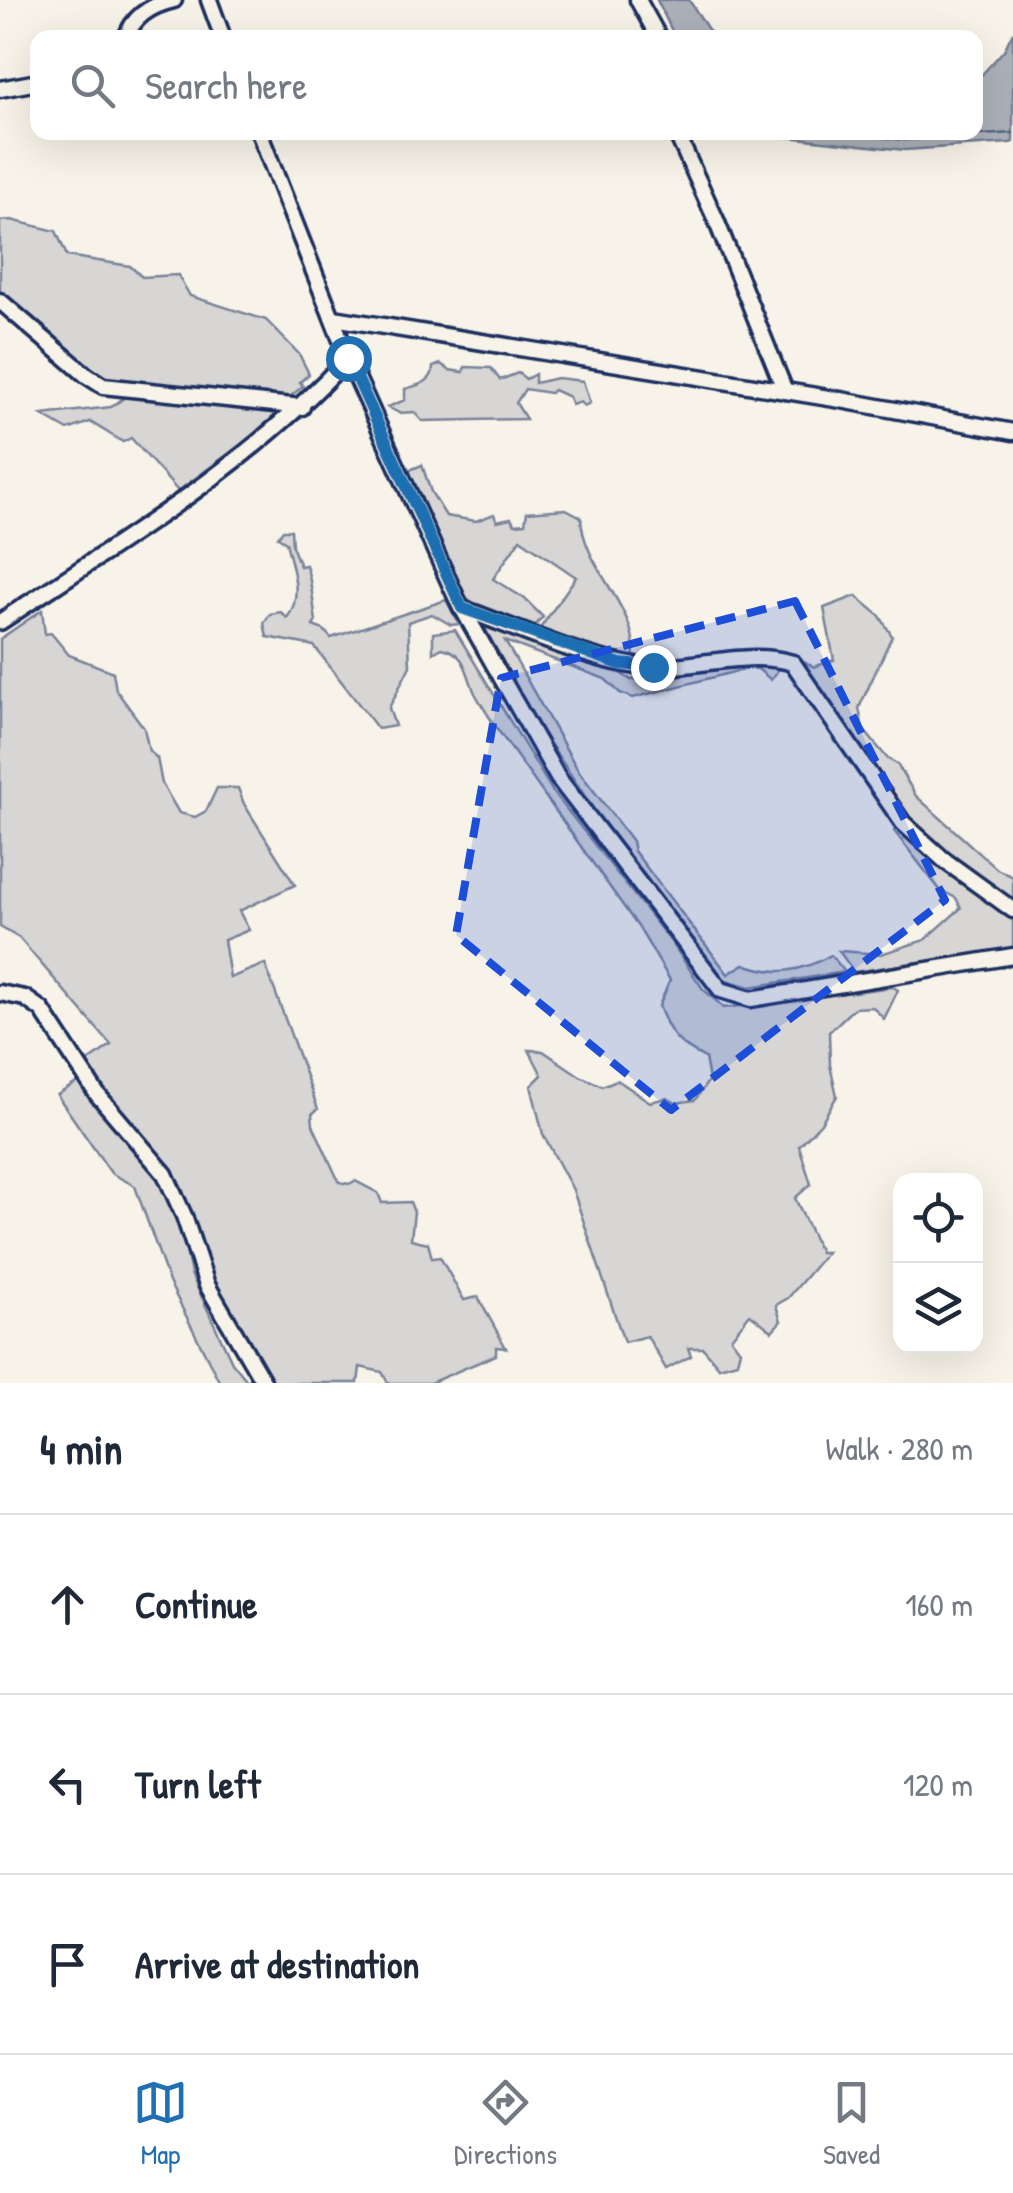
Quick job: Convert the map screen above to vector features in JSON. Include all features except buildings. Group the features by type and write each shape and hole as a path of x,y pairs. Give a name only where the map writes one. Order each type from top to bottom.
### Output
{"street":[{"path":"128,30 131,22 158,4 174,0"},
{"path":"209,0 220,30"},
{"path":"638,0 655,30"},
{"path":"0,88 30,83"},
{"path":"262,140 348,358 462,608 558,778 721,990 751,998 1013,956"},
{"path":"680,140 785,391"},
{"path":"0,301 86,376 103,386 302,407"},
{"path":"334,318 1013,432"},
{"path":"0,622 218,476 302,407 348,358"},
{"path":"462,608 620,664 653,667 768,656 793,663 903,823 944,860 1013,910"},
{"path":"0,993 25,998 42,1010 98,1094 165,1174 208,1285 264,1383"}],"highlighted area":[{"path":"795,601 945,900 671,1110 456,935 501,678"}],"shaded area":[{"path":"0,221 56,231 67,256 130,266 142,277 178,275 190,296 266,320 299,354 309,374 300,382 303,386 286,400 106,380 87,372 0,293"},
{"path":"441,364 463,372 465,367 491,368 500,380 518,373 526,379 535,374 535,383 557,378 583,381 590,403 572,405 569,397 554,390 550,393 525,389 516,403 526,419 422,421 414,412 399,413 388,407 405,400 405,389 428,380 433,367"},
{"path":"128,395 285,412 178,491 131,438 123,442 90,422 68,430 42,415 111,407"},
{"path":"422,465 431,492 446,516 476,521 494,514 497,521 511,518 515,524 525,523 527,512 566,509 581,517 591,554 629,624 633,660 542,631 576,577 520,539 493,579 525,599 543,617 533,628 477,606 466,597 405,472"},
{"path":"283,530 291,530 300,566 306,565 316,621 313,626 331,638 446,600 460,624 451,625 432,614 408,622 410,666 389,708 395,726 378,729 314,646 267,637 264,623 270,614 281,612 287,618 295,600 286,542 278,537"},
{"path":"856,596 880,616 892,636 859,708 863,729 897,764 916,796 997,869 1013,877 1013,905 983,885 909,822 801,668 803,661 814,667 834,660 824,608"},
{"path":"42,610 45,634 51,633 69,655 113,672 116,690 144,728 149,751 157,758 162,784 179,813 195,817 206,811 217,788 238,788 295,885 239,911 249,930 224,940 230,978 265,964 318,1109 312,1114 313,1125 339,1182 355,1181 378,1193 382,1203 410,1202 414,1212 411,1239 428,1243 432,1258 440,1257 464,1300 478,1297 506,1348 496,1347 496,1355 430,1383 388,1383 382,1372 360,1367 358,1383 269,1383 243,1343 203,1259 192,1222 82,1066 111,1045 19,938 0,927 0,639"},
{"path":"488,621 612,668 631,680 668,678 755,661 780,667 771,680 758,669 749,668 633,698 620,693 605,679 505,641 578,770 728,974 744,964 778,971 799,968 831,955 845,972 750,987 722,979 620,849 535,721 485,628"},
{"path":"455,630 553,792 672,943 703,989 724,1008 893,987 898,990 884,1019 873,1007 854,1008 829,1032 830,1065 837,1096 821,1123 799,1146 811,1184 795,1198 820,1252 827,1252 788,1298 776,1305 781,1321 772,1331 750,1314 731,1338 740,1350 737,1362 719,1367 703,1348 688,1348 691,1356 666,1369 647,1336 624,1342 573,1190 543,1134 531,1086 542,1075 529,1050 543,1051 602,1086 617,1080 650,1102 667,1098 676,1103 695,1100 709,1080 705,1058 676,1038 663,1016 659,1006 670,980 639,928 493,723 461,659 442,648 433,653 433,633"},
{"path":"898,825 1013,913 1013,948 854,972 839,951 881,954 925,940 961,908 956,898 940,890 894,831"},
{"path":"78,1082 161,1180 182,1232 191,1274 232,1362 249,1383 220,1383 169,1282 135,1186 111,1173 57,1095"}],"water":[{"path":"657,0 689,0 708,30 672,30"},
{"path":"1013,32 1013,142 905,150 814,140 983,140 983,73 1004,50"}],"route":[{"path":"348,358 462,608 620,664 653,667"}]}
